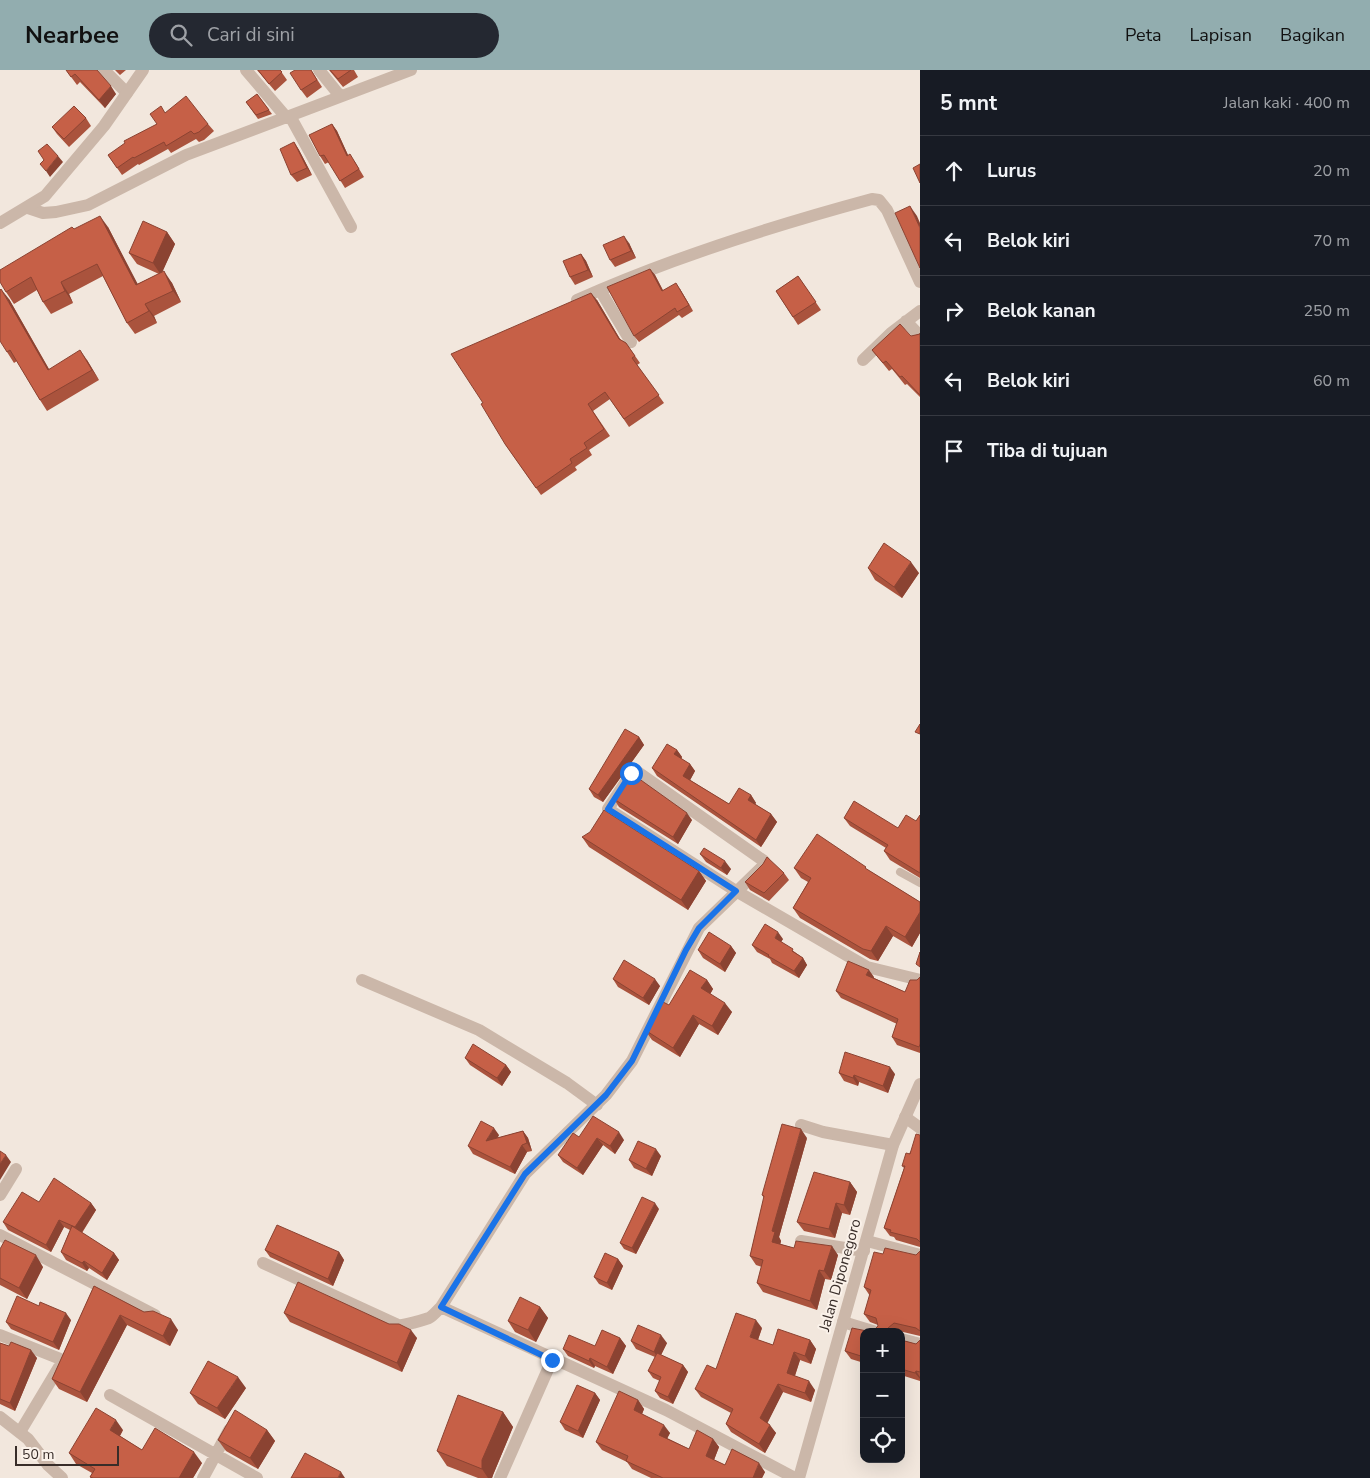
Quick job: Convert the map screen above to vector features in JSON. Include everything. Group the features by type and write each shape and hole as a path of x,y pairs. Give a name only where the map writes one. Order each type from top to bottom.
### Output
{"street":[{"path":"104,70 127,93"},
{"path":"0,224 45,196 74,162 143,70"},
{"path":"246,70 288,117 351,227"},
{"path":"319,70 340,96"},
{"path":"28,208 43,213 88,205 186,155 411,70"},
{"path":"564,306 637,273 697,252 872,199 879,200 888,210 920,282"},
{"path":"600,290 630,342"},
{"path":"863,360 906,321 920,311"},
{"path":"906,321 920,336"},
{"path":"263,1263 398,1325 406,1325 417,1320 429,1318 441,1307 525,1174 597,1105 632,1061 686,950 699,928 763,866 764,861 639,773 633,771 599,824"},
{"path":"608,809 736,891 867,967 920,980"},
{"path":"362,980 479,1030 566,1083 597,1105"},
{"name":"Jalan Diponegoro","path":"800,1478 893,1145 920,1084"},
{"path":"905,1117 920,1128"},
{"path":"801,1125 823,1132 893,1145"},
{"path":"0,1195 16,1169"},
{"path":"0,1235 94,1291 155,1315"},
{"path":"801,1241 865,1246 920,1255"},
{"path":"441,1307 552,1360 666,1410 795,1478"},
{"path":"843,1322 863,1328"},
{"path":"0,1335 65,1355 20,1432"},
{"path":"905,1340 920,1344"},
{"path":"500,1478 552,1360"},
{"path":"110,1395 257,1478"},
{"path":"0,1417 20,1432 62,1478"},
{"path":"203,1478 234,1421"}],"lane":[{"path":"900,872 920,883"}],"building":[{"path":"66,70 97,70 111,86 99,100 75,74 71,77"},
{"path":"258,70 280,70 282,72 269,84"},
{"path":"295,70 311,70 317,80 301,90 290,73"},
{"path":"330,70 351,70 338,79"},
{"path":"257,94 269,110 256,115 246,102"},
{"path":"186,96 208,124 199,132 194,134 191,131 166,146 164,142 133,157 117,168 108,155 125,143 124,141 157,124 150,114 161,106 165,113"},
{"path":"74,106 86,118 64,139 52,127"},
{"path":"332,124 347,156 350,154 359,169 340,181 324,155 320,156 309,135"},
{"path":"294,142 307,168 291,175 280,149"},
{"path":"47,144 58,156 46,171 40,164 44,160 38,151"},
{"path":"920,164 920,183 913,168"},
{"path":"910,206 920,228 920,268 895,213"},
{"path":"100,216 136,285 164,271 173,291 145,304 149,311 127,323 97,264 61,282 65,291 43,302 31,277 6,292 0,282 0,270 72,227 74,229"},
{"path":"143,221 167,232 153,263 129,253"},
{"path":"624,236 631,251 610,260 603,245"},
{"path":"581,254 588,270 570,277 563,261"},
{"path":"650,269 662,291 676,283 689,305 677,312 675,308 634,336 607,287"},
{"path":"798,276 816,302 793,317 776,291"},
{"path":"1,289 48,370 80,350 92,370 40,400 10,350 7,352 0,341"},
{"path":"591,293 619,339 626,343 635,356 632,358 659,395 624,419 605,392 588,404 604,429 584,443 587,448 570,459 572,463 536,488 505,444 481,404 483,403 451,354"},
{"path":"900,324 911,336 920,334 920,395 886,361 883,363 872,350"},
{"path":"884,543 911,562 894,587 868,568"},
{"path":"920,724 920,734 915,732"},
{"path":"625,729 639,737 598,795 589,789"},
{"path":"667,744 677,750 674,754 690,764 683,776 729,804 739,788 751,795 748,800 771,814 756,840 652,768"},
{"path":"631,773 687,813 673,837 614,799"},
{"path":"854,801 898,828 906,815 916,821 920,815 920,873 884,851 888,845 844,818"},
{"path":"604,810 699,871 681,900 582,837 590,832"},
{"path":"817,834 865,868 920,902 920,912 905,937 886,926 871,951 863,949 793,908 811,878 794,868"},
{"path":"704,848 725,861 721,868 700,854"},
{"path":"767,857 784,873 764,893 745,882 763,864"},
{"path":"765,924 778,932 775,938 793,949 792,951 803,958 794,971 752,945"},
{"path":"709,932 731,946 720,964 698,950"},
{"path":"920,952 920,967 916,964"},
{"path":"624,960 655,979 643,998 613,979"},
{"path":"848,961 869,970 866,975 905,992 910,980 917,980 920,977 919,1047 892,1037 898,1019 836,991"},
{"path":"690,970 707,980 701,988 725,1003 712,1026 693,1015 673,1048 645,1030 663,1002 669,1005"},
{"path":"473,1044 506,1065 497,1078 465,1058"},
{"path":"845,1052 890,1067 883,1086 854,1075 853,1078 839,1073"},
{"path":"593,1116 619,1132 610,1146 597,1138 577,1168 558,1155 573,1133 579,1137"},
{"path":"481,1121 494,1128 486,1141 523,1131 527,1143 522,1145 510,1167 468,1146"},
{"path":"782,1124 801,1129 772,1231 775,1232 772,1242 794,1248 796,1241 832,1246 824,1271 819,1270 810,1301 757,1283 763,1260 750,1256 764,1196 762,1195"},
{"path":"916,1134 920,1135 920,1242 917,1239 890,1232 891,1230 884,1228 905,1166 902,1166 906,1153 910,1154"},
{"path":"638,1141 656,1149 646,1169 629,1160"},
{"path":"0,1151 6,1155 0,1164"},
{"path":"814,1172 850,1182 844,1205 836,1203 829,1229 797,1222"},
{"path":"54,1178 91,1203 75,1227 59,1220 46,1245 3,1222 22,1192 39,1202"},
{"path":"642,1197 655,1203 632,1248 620,1243"},
{"path":"277,1225 339,1252 328,1279 265,1250"},
{"path":"72,1226 114,1253 102,1273 84,1261 82,1263 61,1252"},
{"path":"5,1240 36,1255 19,1288 0,1278 0,1249"},
{"path":"885,1248 916,1255 920,1251 920,1331 916,1328 894,1323 888,1328 876,1328 878,1326 876,1318 864,1314 871,1290 864,1287 874,1252 883,1254"},
{"path":"605,1253 618,1259 607,1283 594,1277"},
{"path":"298,1282 389,1324 399,1324 411,1330 397,1363 284,1313"},
{"path":"94,1286 144,1312 153,1311 171,1319 163,1336 120,1315 80,1392 52,1379"},
{"path":"17,1296 39,1306 40,1302 66,1313 53,1342 6,1322"},
{"path":"520,1297 540,1307 528,1330 508,1321"},
{"path":"736,1313 756,1320 750,1337 773,1345 778,1329 810,1340 805,1356 794,1352 787,1373 809,1381 805,1393 778,1384 760,1418 770,1425 759,1444 726,1424 733,1409 695,1389 707,1365 716,1369"},
{"path":"638,1325 661,1335 654,1352 631,1341"},
{"path":"852,1328 860,1330 860,1356 845,1351"},
{"path":"602,1330 620,1338 607,1367 590,1358 589,1361 563,1349 569,1335 595,1346"},
{"path":"920,1340 920,1372 916,1371 915,1373 905,1370 905,1341 916,1344"},
{"path":"11,1342 31,1350 10,1403 0,1399 0,1343 9,1346"},
{"path":"657,1353 683,1365 668,1397 655,1391 661,1377 648,1371"},
{"path":"208,1361 238,1377 217,1408 190,1393"},
{"path":"577,1385 595,1393 578,1431 560,1422"},
{"path":"619,1391 638,1400 634,1410 664,1425 659,1435 689,1449 697,1430 713,1439 706,1456 725,1465 732,1449 759,1463 753,1478 663,1478 626,1461 628,1456 596,1442"},
{"path":"458,1395 503,1412 482,1460 482,1469 437,1451"},
{"path":"96,1408 116,1420 110,1430 142,1450 155,1428 194,1452 179,1478 90,1477 95,1469 69,1453"},
{"path":"235,1410 267,1430 250,1458 218,1440"},
{"path":"305,1453 341,1472 338,1478 291,1478"}],"route":[{"path":"552,1360 441,1307 525,1174 606,1095 632,1061 686,950 699,928 736,891 608,809 631,773"}]}
